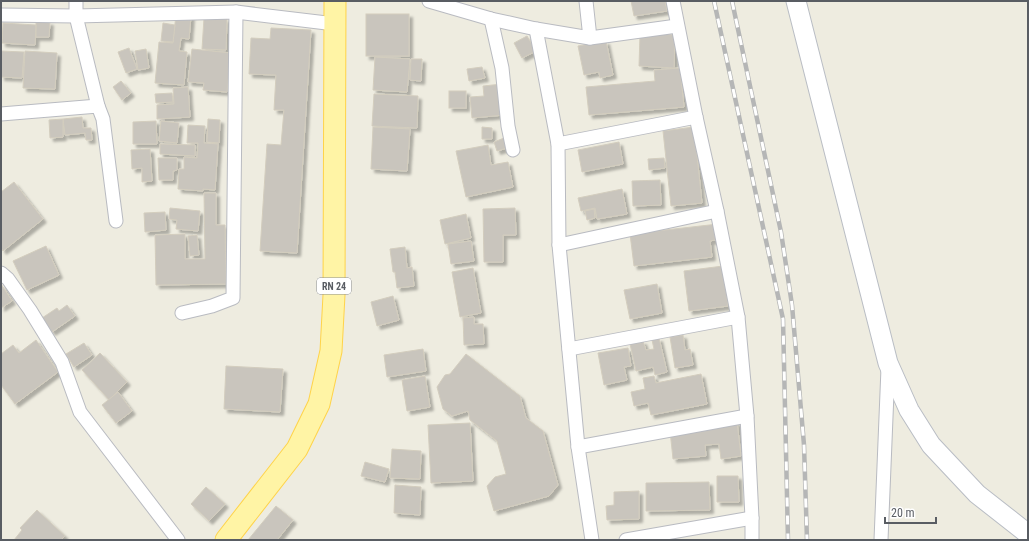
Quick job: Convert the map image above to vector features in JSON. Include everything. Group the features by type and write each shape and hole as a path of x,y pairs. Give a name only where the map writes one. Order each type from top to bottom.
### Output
{"main road":[{"name":"RN 24","path":"226,540 297,449 319,404 331,350 334,295 335,1"}],"street":[{"path":"76,1 76,16 98,106 103,119 116,221"},
{"path":"429,1 491,19 536,29 590,38 677,26"},
{"path":"586,1 590,38"},
{"path":"673,1 738,317 747,416 752,540"},
{"path":"796,1 888,363 909,410 931,445 977,494 1028,534"},
{"path":"182,313 212,306 233,298 236,12"},
{"path":"1,14 76,16 236,12 335,24"},
{"path":"491,19 502,68 508,126 513,150"},
{"path":"536,29 558,144 559,245 578,447 592,540"},
{"path":"1,114 98,106"},
{"path":"558,144 696,117"},
{"path":"559,245 717,211"},
{"path":"1,273 8,279 30,310 62,362 80,412 178,540"},
{"path":"569,349 738,317"},
{"path":"881,540 888,363"},
{"path":"578,447 747,416"},
{"path":"626,540 752,518"}],"building":[{"path":"631,1 665,1 667,11 634,16"},
{"path":"176,14 191,16 189,39 181,38 179,51 187,52 184,85 155,83 159,42 173,43"},
{"path":"366,14 409,14 409,56 366,56"},
{"path":"204,18 227,19 226,50 202,49"},
{"path":"36,22 50,22 49,37 36,37"},
{"path":"3,23 36,25 35,45 2,43"},
{"path":"163,23 175,25 173,42 161,41"},
{"path":"271,28 311,30 297,253 260,251 267,144 281,145 284,110 274,110 276,75 249,74 251,38 270,39"},
{"path":"640,33 675,35 674,68 639,66"},
{"path":"527,36 536,51 522,58 514,43"},
{"path":"606,41 613,75 600,78 599,72 584,75 578,46"},
{"path":"129,48 137,69 126,73 118,52"},
{"path":"146,49 149,68 138,70 135,51"},
{"path":"192,49 231,53 227,92 203,90 204,83 188,82"},
{"path":"1,51 24,52 22,78 1,77"},
{"path":"25,51 57,53 55,89 23,88"},
{"path":"375,57 410,59 407,92 373,90"},
{"path":"411,59 422,59 421,81 410,80"},
{"path":"482,67 485,78 469,81 467,69"},
{"path":"680,68 684,107 589,115 586,87 655,81 654,70"},
{"path":"121,81 131,93 122,100 113,87"},
{"path":"502,84 504,115 472,118 470,97 484,96 483,86"},
{"path":"188,87 190,117 157,119 157,105 174,104 173,88"},
{"path":"449,91 466,91 466,108 449,108"},
{"path":"172,93 173,102 156,103 155,94"},
{"path":"374,94 418,96 417,128 372,126"},
{"path":"82,117 83,128 91,128 92,140 86,140 85,133 65,135 63,119"},
{"path":"63,119 63,137 50,138 49,120"},
{"path":"208,119 220,120 219,143 207,142"},
{"path":"156,121 157,144 133,144 133,122"},
{"path":"161,121 179,123 177,143 159,141"},
{"path":"188,125 205,126 204,143 218,144 215,190 203,189 203,191 178,189 179,169 184,169 184,157 197,158 198,143 187,143"},
{"path":"373,127 410,129 407,171 371,169"},
{"path":"482,127 492,128 492,139 482,139"},
{"path":"694,127 702,203 671,206 663,131"},
{"path":"504,138 507,148 497,151 494,142"},
{"path":"619,142 623,164 582,172 578,150"},
{"path":"160,144 195,145 195,156 160,154"},
{"path":"488,145 491,165 508,162 513,187 466,197 456,151"},
{"path":"150,149 152,181 142,182 142,168 132,169 131,150"},
{"path":"158,158 177,158 177,170 173,171 173,180 159,180"},
{"path":"664,158 665,168 649,170 648,159"},
{"path":"660,180 661,205 633,206 632,181"},
{"path":"14,182 43,219 3,251 1,248 1,192"},
{"path":"622,189 627,214 597,219 595,208 581,211 578,198"},
{"path":"204,193 216,193 216,225 225,225 226,284 156,285 155,235 185,234 185,259 205,259"},
{"path":"170,208 200,211 198,231 176,229 177,220 169,219"},
{"path":"515,208 516,235 503,235 503,262 484,262 483,209"},
{"path":"594,209 595,218 587,220 585,211"},
{"path":"165,212 166,230 145,232 144,213"},
{"path":"466,214 471,238 445,244 440,220"},
{"path":"718,224 720,239 710,241 712,257 634,266 630,234"},
{"path":"197,235 199,255 190,256 188,236"},
{"path":"471,241 474,261 451,264 448,244"},
{"path":"46,246 59,275 27,290 13,261"},
{"path":"405,247 407,268 412,267 414,286 397,288 390,249"},
{"path":"723,266 728,306 689,311 684,271"},
{"path":"473,268 481,313 460,317 452,272"},
{"path":"1,284 12,301 1,308"},
{"path":"657,284 662,313 630,319 624,290"},
{"path":"393,296 399,320 377,326 371,302"},
{"path":"67,305 75,316 52,332 42,318 57,308 59,311"},
{"path":"474,317 474,324 483,324 484,344 464,345 463,318"},
{"path":"683,335 685,350 690,349 693,365 675,368 670,337"},
{"path":"659,338 667,372 655,375 653,367 636,371 630,344 643,341 646,350 654,349 652,340"},
{"path":"36,340 58,372 15,404 1,385 1,354 13,345 19,353"},
{"path":"84,343 92,355 74,367 66,354"},
{"path":"628,348 631,366 624,367 627,380 604,385 598,353"},
{"path":"423,349 426,371 387,377 384,355"},
{"path":"100,353 127,382 109,400 82,370"},
{"path":"466,354 520,396 526,418 543,431 558,485 549,496 494,511 487,486 495,477 506,474 497,441 470,420 468,411 452,416 443,409 437,387 445,375 450,374"},
{"path":"226,366 283,369 280,412 224,409"},
{"path":"701,374 707,404 651,415 648,403 634,406 631,392 645,389 643,378 654,376 656,383"},
{"path":"425,376 430,407 407,411 402,380"},
{"path":"118,392 132,411 116,423 102,405"},
{"path":"737,422 741,456 721,459 719,444 705,445 706,456 673,459 670,431"},
{"path":"470,423 473,481 431,483 428,425"},
{"path":"392,449 421,451 420,479 390,478"},
{"path":"365,462 389,469 385,482 361,476"},
{"path":"717,476 738,476 739,502 717,502"},
{"path":"709,482 710,510 646,511 646,483"},
{"path":"395,485 421,487 420,515 394,513"},
{"path":"206,487 225,504 209,521 191,504"},
{"path":"639,491 639,519 607,520 606,506 614,505 614,492"},
{"path":"276,506 293,520 277,540 248,540"},
{"path":"37,510 65,536 61,540 14,540 22,530 20,528"}],"railway":[{"path":"714,1 783,319 788,540"},
{"path":"732,1 781,232 792,305 804,445 807,540"}]}
